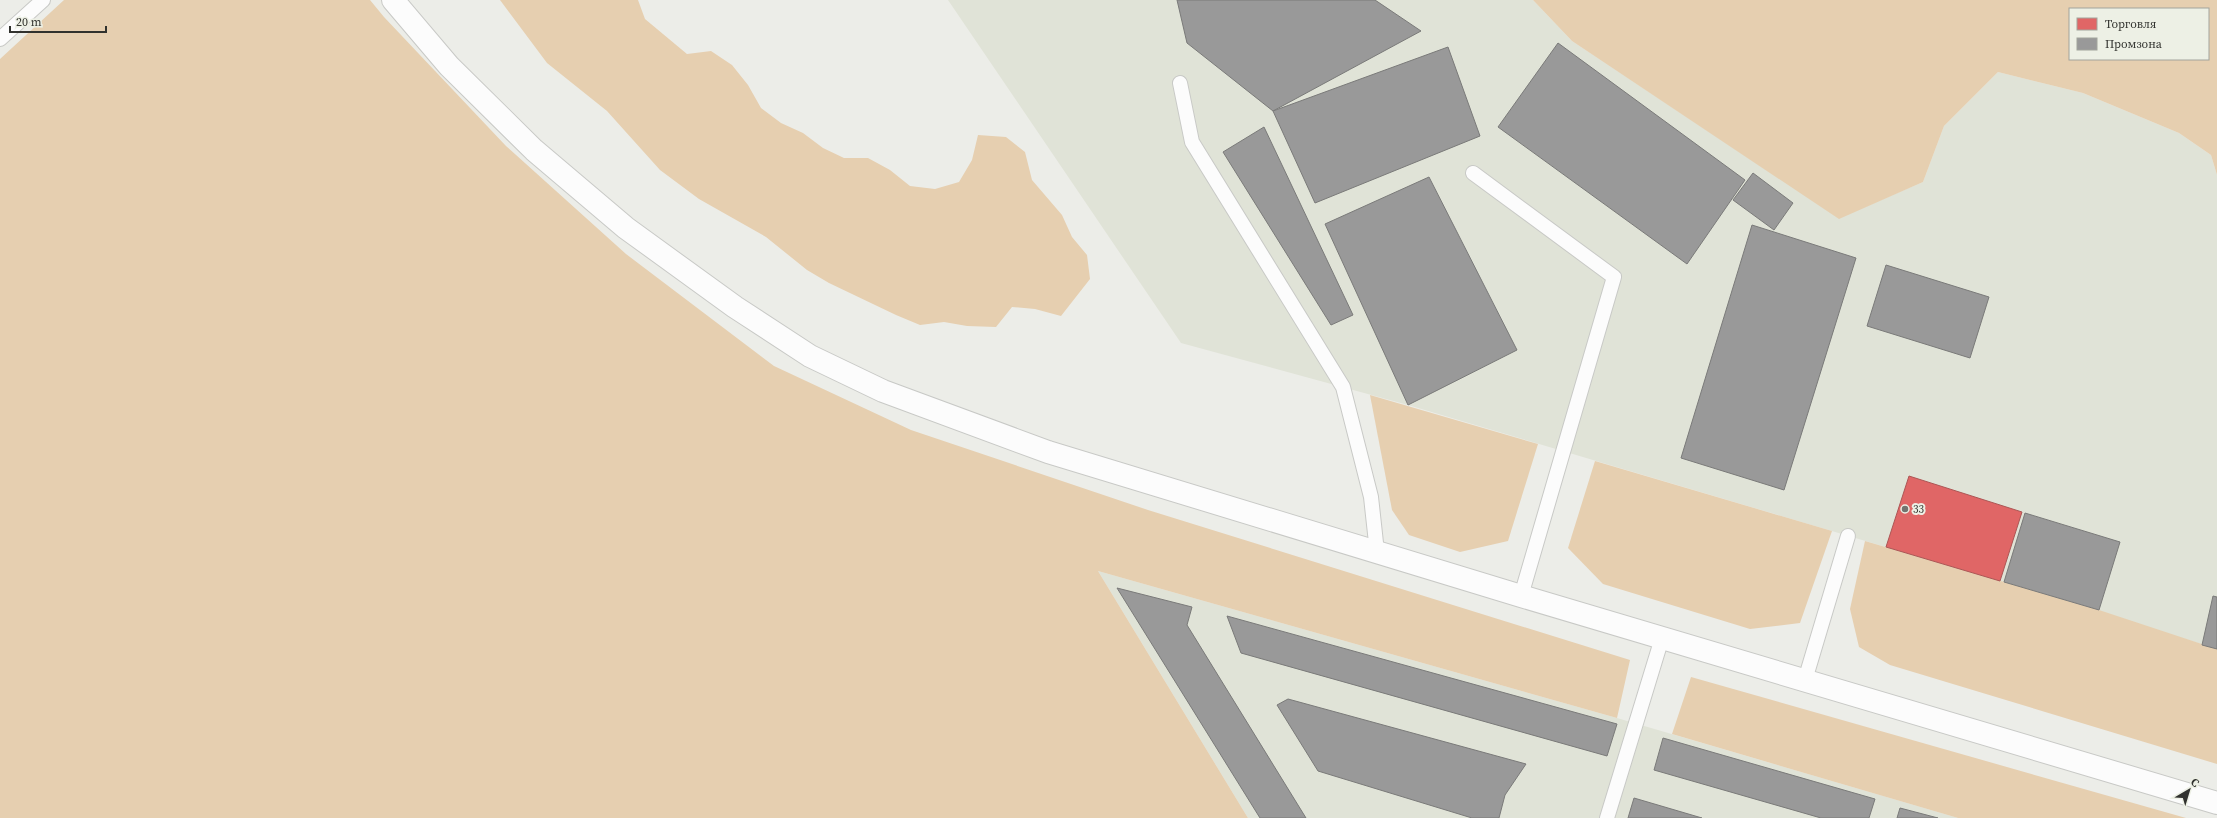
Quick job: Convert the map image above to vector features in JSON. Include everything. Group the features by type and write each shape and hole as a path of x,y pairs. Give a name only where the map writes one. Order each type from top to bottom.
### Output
{"street":[{"path":"393,0 449,66 534,150 626,228 735,307 810,356 883,391 1048,452 1521,596 2217,803"}],"lane":[{"path":"0,39 43,0"},
{"path":"1180,83 1192,142 1343,387 1371,497 1377,552"},
{"path":"1473,174 1614,277 1521,596"},
{"path":"1805,680 1848,536"},
{"path":"1608,818 1662,638"}],"shaded area":[{"path":"64,0 370,0 384,17 506,146 626,254 774,366 911,430 1148,510 1630,660 1617,718 1098,571 1248,818 0,818 0,59"},
{"path":"500,0 638,0 645,19 687,54 711,51 732,65 748,85 761,108 781,123 803,133 823,148 844,158 868,158 890,170 910,186 935,189 959,182 972,160 978,135 1006,137 1025,152 1032,180 1062,215 1072,237 1087,255 1090,279 1061,316 1035,309 1012,307 996,327 967,326 944,322 920,325 896,315 829,283 807,270 766,237 699,199 660,170 607,111 547,63"},
{"path":"948,0 1533,0 1572,41 1839,218 1923,182 1944,126 1998,72 2083,93 2179,133 2211,155 2217,175 2217,649 2000,581 1408,405 1181,343"},
{"path":"1533,0 2217,0 2217,175 2211,155 2179,133 2083,93 1998,72 1944,126 1923,182 1839,219 1572,41"},
{"path":"1370,395 1538,444 1508,541 1460,552 1409,535 1392,510"},
{"path":"1595,461 1832,531 1800,623 1750,629 1603,584 1568,548"},
{"path":"1865,541 2099,610 2217,649 2217,764 1890,665 1859,647 1850,609"},
{"path":"1098,571 1617,718 1958,818 1248,818"},
{"path":"1691,677 2186,818 1958,818 1672,734"}],"building: Торговля":[{"path":"1909,476 2022,512 2000,581 1886,547"}],"building: Промзона":[{"path":"1177,0 1375,0 1421,31 1273,111 1187,43"},
{"path":"1558,43 1745,180 1687,264 1498,127"},
{"path":"1448,47 1480,136 1315,203 1273,111"},
{"path":"1264,127 1353,315 1331,325 1223,152"},
{"path":"1753,173 1793,203 1774,230 1733,200"},
{"path":"1429,177 1517,350 1408,405 1325,224"},
{"path":"1752,225 1856,258 1784,490 1681,458"},
{"path":"1886,265 1989,297 1970,358 1867,326"},
{"path":"2025,513 2120,542 2099,610 2004,582"},
{"path":"1117,588 1192,607 1187,625 1306,818 1260,818"},
{"path":"2213,596 2217,597 2217,649 2202,645"},
{"path":"1227,616 1617,724 1607,756 1241,653"},
{"path":"1288,699 1526,764 1505,795 1499,818 1472,818 1318,771 1277,705"},
{"path":"1663,738 1875,799 1869,818 1821,818 1654,770"},
{"path":"1634,798 1702,818 1628,818"},
{"path":"1900,808 1938,818 1897,818"}],"place":[{"name":"33","path":"1905,509"}]}
